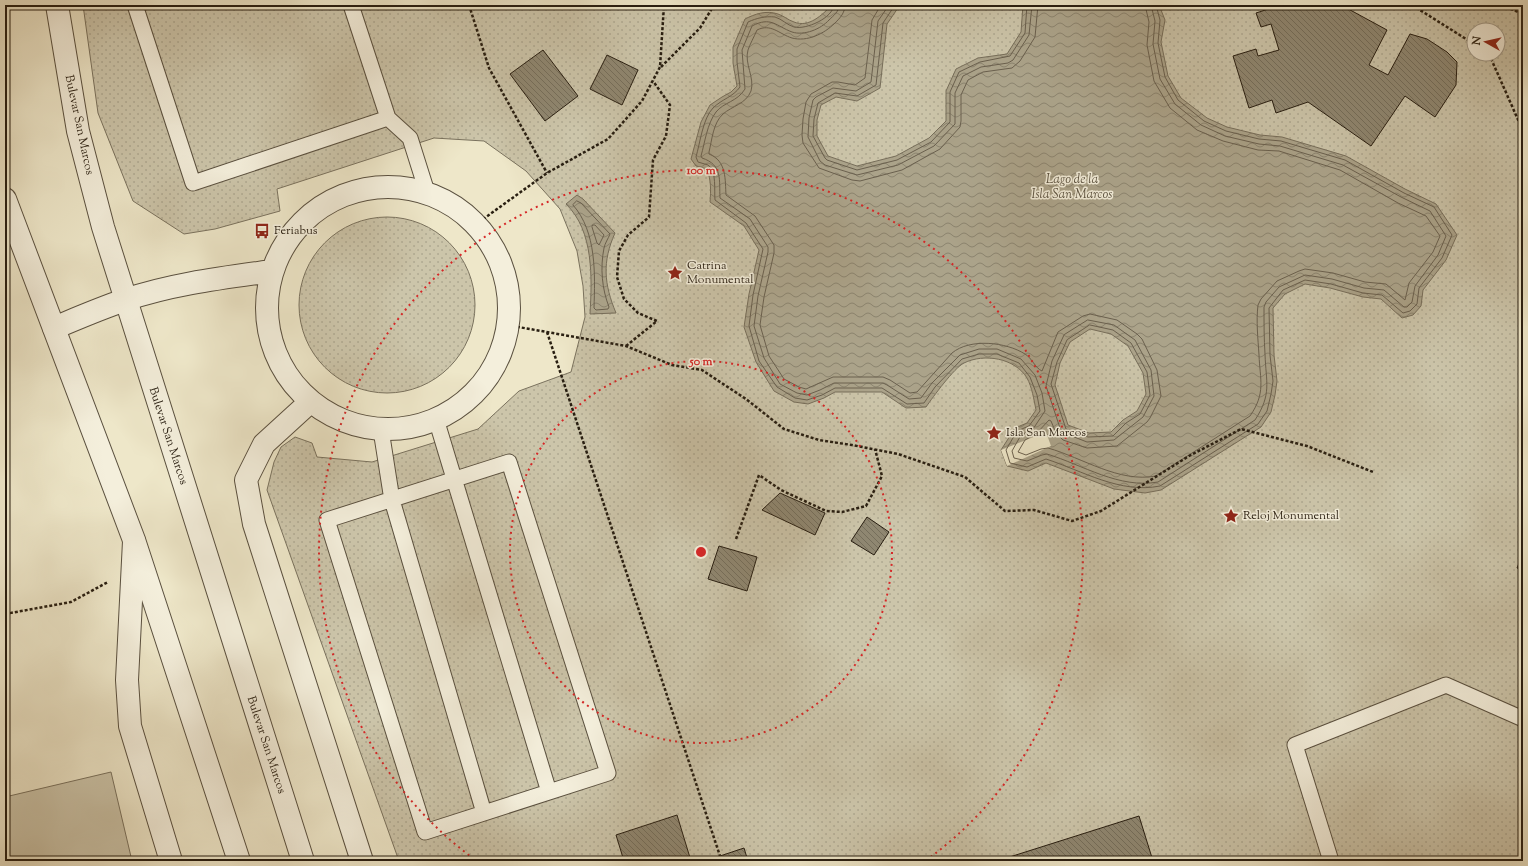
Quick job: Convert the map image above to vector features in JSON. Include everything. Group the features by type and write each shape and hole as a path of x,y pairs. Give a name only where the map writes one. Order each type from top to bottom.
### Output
{"street":[{"name":"Bulevar San Marcos","path":"57,5 78,131 103,227 302,861"},
{"path":"389,186 427,192 461,210 475,225 488,238 504,273 509,311 502,350 483,384 455,410 420,426 381,430 344,422 310,402 286,376 271,343 266,307 272,271 289,236 316,209 351,191 389,186"},
{"path":"5,199 134,540 239,861"},
{"path":"54,328 126,300 162,289 195,282 272,271"},
{"path":"310,402 264,444 246,480 254,524 362,861"},
{"path":"134,540 127,680 130,726 171,861"}],"lane":[{"path":"135,5 193,183 388,118"},
{"path":"352,5 388,118 410,138 427,192"},
{"path":"436,418 548,792"},
{"path":"381,430 392,500 484,813"},
{"path":"509,462 608,774 425,832 327,520 454,479 509,462"},
{"path":"1331,861 1295,745 1446,685 1523,719"}],"path":[{"path":"469,5 489,68 547,173"},
{"path":"660,67 664,5"},
{"path":"475,225 547,173 608,139 642,101 660,67 700,28 714,5"},
{"path":"1412,5 1466,39"},
{"path":"1502,5 1523,14"},
{"path":"1492,62 1523,131"},
{"path":"626,346 657,321 638,313 624,299 618,277 619,251 628,235 649,217 653,160 666,136 670,105 653,81"},
{"path":"507,325 626,346 672,365 702,370 746,399 784,429 819,440 898,454 965,477 1005,511 1034,510 1072,521 1101,511 1189,456 1241,429 1307,446 1373,472"},
{"path":"547,332 720,856"},
{"path":"736,539 759,475 781,490 826,511 842,512 866,506 882,476 875,449"},
{"path":"5,614 71,602 133,569"}],"shaded area":[{"name":"Isla San Marcos","path":"83,5 1523,5 1523,861 399,861 267,490 274,462 281,447 295,437 312,443 317,457 372,462 478,429 519,391 571,372 585,317 583,286 577,251 560,209 526,171 484,141 434,138 277,189 280,211 215,229 184,234 133,201 98,113"},
{"path":"387,217 404,219 421,224 443,237 455,249 468,271 473,288 475,305 473,322 468,339 455,361 443,373 421,386 404,391 387,393 370,391 353,386 331,373 319,361 306,339 301,322 299,305 301,288 306,271 319,249 331,237 353,224 370,219"},
{"path":"111,772 132,861 5,861 5,797"}],"water":[{"name":"Lago de la Isla San Marcos","path":"832,5 900,5 887,24 880,88 857,101 836,97 821,105 817,120 817,136 828,156 857,166 896,156 929,138 946,121 946,91 956,69 978,58 1007,54 1021,32 1023,5 1159,5 1165,20 1161,42 1168,76 1181,98 1207,118 1227,127 1260,135 1282,137 1346,156 1405,189 1436,204 1457,235 1446,260 1423,290 1421,306 1413,315 1402,318 1381,299 1363,297 1330,288 1305,284 1285,294 1273,308 1274,355 1277,381 1271,412 1261,427 1161,490 1145,493 1114,489 1046,463 1028,471 1007,466 1001,450 1015,428 1027,423 1036,410 1032,389 1022,371 1007,362 998,359 981,358 964,363 949,376 926,407 906,408 882,392 835,392 808,404 794,402 774,391 756,362 744,327 749,294 759,250 744,226 710,202 711,193 707,169 696,166 691,159 701,122 710,105 731,92 737,86 733,63 733,47 745,19 757,14 769,12 780,15 794,22 805,23 815,20","holes":["1090,329 1111,334 1128,346 1143,373 1146,394 1137,411 1123,420 1111,432 1089,433 1068,425 1055,385 1060,363 1070,342"]},
{"path":"577,195 583,199 615,233 608,254 606,273 609,292 616,313 590,314 591,270 586,241 582,228 575,215 566,204"}],"pier":[{"path":"1046,432 1051,446 1007,466 1001,450"}],"building":[{"path":"1281,5 1341,5 1387,30 1369,65 1388,75 1410,34 1427,39 1447,52 1457,62 1456,85 1435,117 1405,96 1371,146 1308,102 1276,113 1272,100 1249,108 1233,56 1256,49 1258,56 1279,50 1271,24 1261,27 1256,13"},
{"path":"543,50 578,96 545,121 510,74"},
{"path":"607,55 638,70 622,105 590,89"},
{"path":"780,493 825,513 815,535 762,510"},
{"path":"867,517 889,532 874,555 851,541"},
{"path":"719,546 757,557 747,591 708,579"},
{"path":"1523,553 1523,570 1517,568"},
{"path":"677,815 691,861 624,861 616,835"},
{"path":"1139,816 1153,861 997,861"},
{"path":"744,848 748,861 704,861 720,856"}],"place":[{"name":"Feriabus","path":"262,231"},
{"name":"Catrina Monumental","path":"675,273"},
{"name":"Isla San Marcos","path":"994,433"},
{"name":"Reloj Monumental","path":"1231,516"}]}
